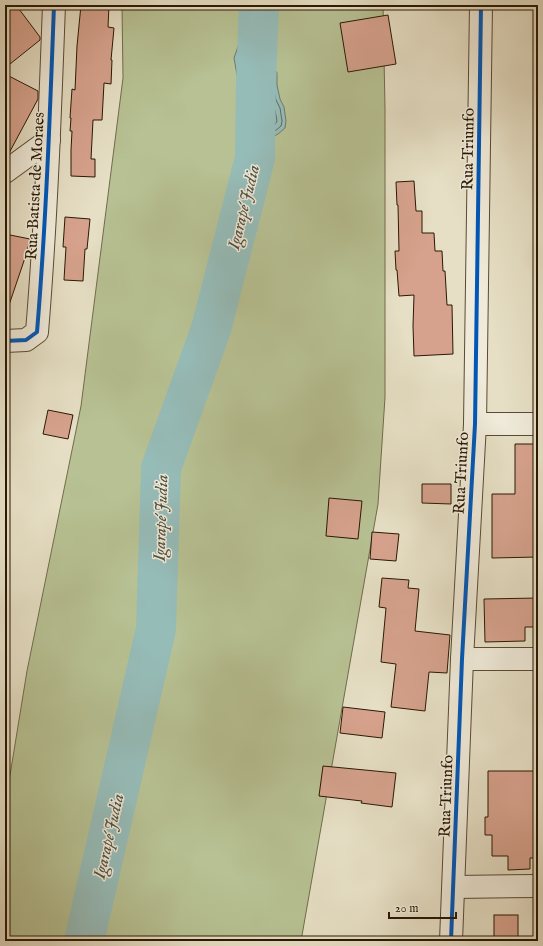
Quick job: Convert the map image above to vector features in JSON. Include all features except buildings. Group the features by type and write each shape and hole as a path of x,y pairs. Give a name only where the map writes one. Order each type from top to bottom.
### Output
{"street":[{"name":"Rua Batista de Moraes","path":"5,341 26,340 38,332 49,140 54,5"},
{"name":"Rua Triunfo","path":"451,941 462,659 474,424 481,5"},
{"path":"5,172 49,140"},
{"path":"474,424 538,424"},
{"path":"462,659 538,659"},
{"path":"454,887 538,886"}],"green space":[{"path":"122,5 383,5 385,109 385,397 378,504 301,941 5,941 5,806 27,671 81,406 123,78"}],"water":[{"path":"250,5 269,5 261,19 261,36 264,47 277,73 277,85 280,99 284,107 286,121 285,128 267,140 252,141 243,139 240,132 242,103 234,58 242,35 250,19"}],"waterway":[{"name":"Igarapé Judia","path":"84,941 156,629 161,468 211,329 255,158 259,5"}],"cycle path":[{"path":"5,341 26,340 37,332 45,209 54,5"},
{"path":"451,941 462,659 475,424 481,5"}]}
